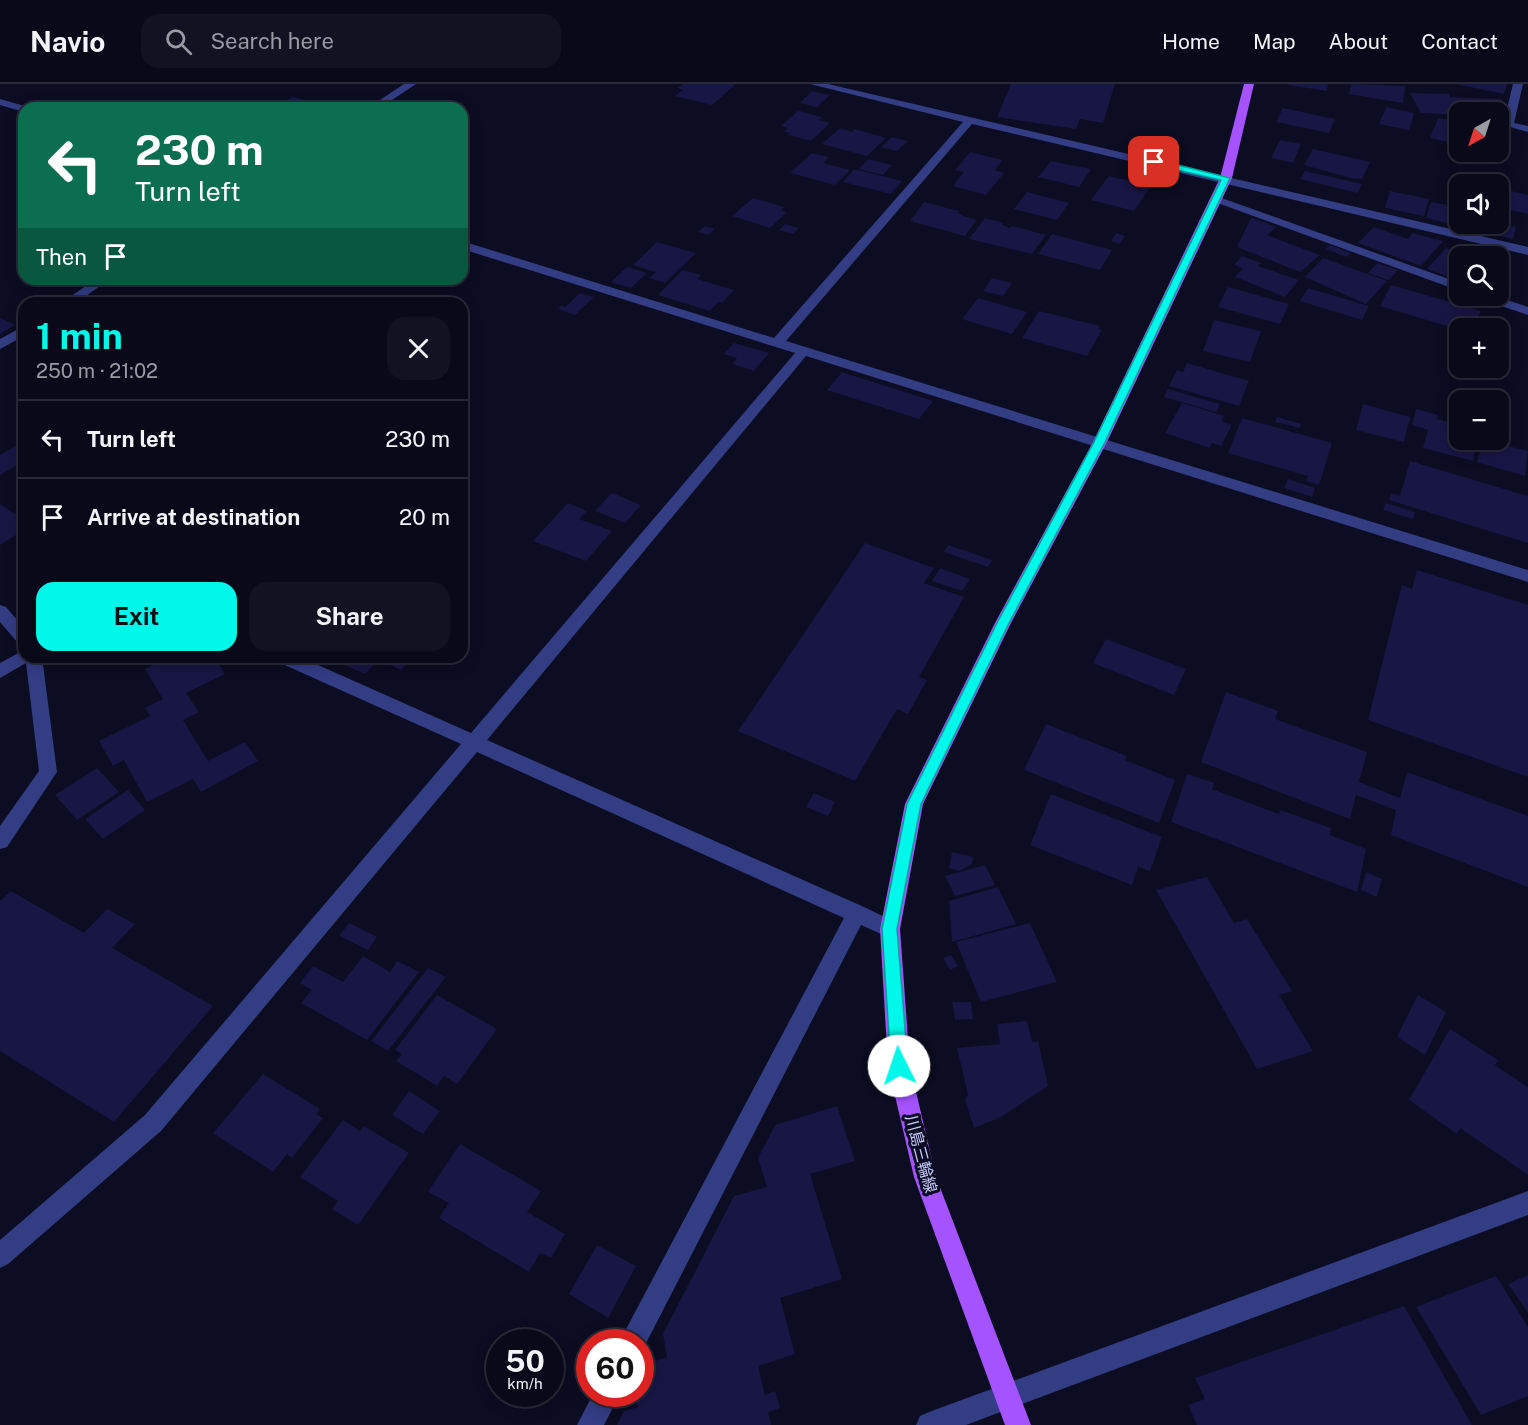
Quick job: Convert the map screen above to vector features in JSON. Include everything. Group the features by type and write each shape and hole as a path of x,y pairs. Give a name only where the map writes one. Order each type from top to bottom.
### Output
{"main road":[{"name":"川島三輪線","path":"1018,1425 925,1177 899,1066 890,929 914,804 1003,623 1100,442 1226,178 1249,84"}],"street":[{"path":"382,102 411,84"},
{"path":"815,84 1226,178 1528,251"},
{"path":"1518,84 1508,125 1528,129"},
{"path":"0,102 18,107"},
{"path":"776,344 969,121"},
{"path":"1215,199 1449,283"},
{"path":"468,247 1528,576"},
{"path":"76,297 94,285"},
{"path":"1509,305 1528,311"},
{"path":"0,345 18,334"},
{"path":"0,1256 153,1123 803,352"},
{"path":"2,613 18,614"},
{"path":"2,613 18,632"},
{"path":"0,671 18,660"},
{"path":"0,841 48,772 35,663"},
{"path":"297,663 890,929"},
{"path":"640,1329 856,913"},
{"path":"928,1425 1007,1398 1528,1203"},
{"path":"590,1425 599,1407"}],"building":[{"path":"683,84 735,85 712,105 675,96 683,90 677,88"},
{"path":"1011,84 1115,84 1103,123 1080,119 1076,129 997,117"},
{"path":"1288,84 1328,84 1327,91"},
{"path":"1351,84 1405,86 1403,103 1349,94"},
{"path":"1456,84 1507,84 1504,94"},
{"path":"812,91 830,95 817,107 800,103"},
{"path":"1410,93 1502,99 1502,102 1449,102 1449,114 1421,113"},
{"path":"292,97 316,102 283,102"},
{"path":"1386,107 1414,113 1409,130 1379,124"},
{"path":"1283,108 1335,119 1329,133 1276,122"},
{"path":"798,111 822,117 819,120 830,123 811,141 788,135 790,133 784,132 788,128 781,126"},
{"path":"1438,118 1449,120 1449,142 1430,138"},
{"path":"840,128 852,132 854,129 886,138 867,156 822,144"},
{"path":"892,137 908,141 897,151 881,147"},
{"path":"1280,140 1301,144 1293,163 1271,158"},
{"path":"1313,149 1370,162 1362,179 1351,178 1304,165"},
{"path":"970,152 1003,160 995,170 1004,173 986,195 953,186 964,172 955,170"},
{"path":"812,153 829,157 823,163 850,170 835,185 790,173"},
{"path":"868,159 892,165 883,175 859,169"},
{"path":"1051,161 1091,169 1079,187 1038,177"},
{"path":"854,169 902,181 891,194 843,182"},
{"path":"1305,171 1362,184 1358,193 1300,179"},
{"path":"1109,176 1151,186 1134,211 1091,200"},
{"path":"1390,191 1429,199 1424,216 1385,208"},
{"path":"1509,191 1528,195 1528,214 1509,210"},
{"path":"1027,192 1069,203 1057,220 1014,209"},
{"path":"753,198 784,207 781,210 787,212 770,228 732,216"},
{"path":"924,202 959,211 958,213 964,216 977,220 965,236 910,221"},
{"path":"1431,202 1449,205 1449,224 1426,218"},
{"path":"985,218 1004,223 1002,225 1010,228 1012,226 1046,235 1032,254 969,239"},
{"path":"1251,218 1277,227 1267,235 1320,255 1300,272 1237,247"},
{"path":"785,224 799,228 793,234 779,230"},
{"path":"1509,225 1516,227 1513,239 1491,234 1509,234"},
{"path":"705,226 715,229 708,235 698,232"},
{"path":"1374,227 1408,239 1412,233 1443,241 1421,266 1358,243"},
{"path":"1116,233 1125,236 1120,244 1111,241"},
{"path":"1052,234 1112,250 1100,270 1038,254"},
{"path":"657,242 696,253 665,283 649,278 656,272 633,265"},
{"path":"1330,245 1351,253 1347,257 1326,249"},
{"path":"1446,248 1449,249 1449,277 1427,269"},
{"path":"1242,256 1261,263 1258,266 1299,280 1285,297 1235,277 1243,268 1234,265"},
{"path":"1323,258 1387,281 1366,304 1305,277"},
{"path":"1377,263 1398,270 1389,280 1368,273"},
{"path":"627,267 647,273 631,288 611,282"},
{"path":"683,270 701,275 697,279 734,290 722,303 718,302 710,311 658,295"},
{"path":"992,278 1012,283 1003,296 983,291"},
{"path":"1391,285 1449,302 1449,306 1464,306 1481,311 1478,318 1449,318 1449,327 1380,306"},
{"path":"1228,287 1289,304 1280,324 1218,307"},
{"path":"1308,288 1369,306 1362,320 1300,301"},
{"path":"580,293 594,297 575,315 558,309 562,305 565,307"},
{"path":"978,298 1027,312 1012,334 962,319"},
{"path":"1039,311 1100,326 1098,329 1102,330 1087,356 1022,338"},
{"path":"0,318 15,325 0,334"},
{"path":"1214,320 1261,331 1250,362 1203,351"},
{"path":"734,343 769,353 754,371 732,364 737,358 724,354"},
{"path":"1187,363 1249,381 1239,406 1169,386 1177,370 1183,372"},
{"path":"842,372 933,401 919,419 827,390"},
{"path":"1168,389 1220,404 1216,412 1164,397"},
{"path":"1182,403 1224,416 1222,421 1232,425 1221,446 1212,443 1210,448 1165,433"},
{"path":"1363,404 1410,417 1404,442 1356,430"},
{"path":"1416,409 1438,415 1437,419 1449,422 1449,450 1475,450 1473,461 1423,448 1428,430 1412,425"},
{"path":"1277,417 1301,424 1300,428 1275,422"},
{"path":"1242,418 1332,443 1319,485 1306,481 1308,476 1228,453"},
{"path":"18,445 18,464 0,475 0,455"},
{"path":"1509,446 1528,451 1525,476 1477,462 1480,450 1509,450"},
{"path":"1410,461 1528,496 1528,543 1389,500 1391,493 1400,496"},
{"path":"1288,479 1315,488 1312,497 1284,488"},
{"path":"612,493 641,505 625,523 595,511"},
{"path":"568,503 587,511 579,519 612,531 586,561 533,541"},
{"path":"1386,503 1415,512 1413,519 1383,510"},
{"path":"0,504 18,516 18,534 0,545"},
{"path":"865,543 934,568 924,583 964,597 919,677 927,680 908,714 897,709 855,781 738,731"},
{"path":"948,545 992,560 988,567 944,552"},
{"path":"940,568 970,579 962,591 932,581"},
{"path":"1417,570 1528,605 1528,777 1368,720 1402,585 1412,589"},
{"path":"1106,639 1186,669 1174,695 1093,663"},
{"path":"158,663 218,663 225,674 186,693 199,712 183,720 208,761 245,742 258,761 201,792 193,779 147,802 124,760 113,766 99,741 150,716 145,708 163,699 145,669"},
{"path":"340,663 375,663 365,674"},
{"path":"386,663 407,663 401,670"},
{"path":"1226,692 1278,711 1275,719 1367,752 1359,782 1400,798 1407,772 1528,816 1528,887 1391,835 1396,810 1356,795 1350,819 1201,762"},
{"path":"1046,724 1127,756 1125,760 1175,780 1159,823 1024,770"},
{"path":"97,768 119,792 77,820 55,795"},
{"path":"1187,774 1214,783 1212,789 1279,814 1280,810 1331,828 1330,835 1366,849 1357,892 1171,822"},
{"path":"128,790 145,810 103,839 85,819"},
{"path":"814,793 835,802 828,816 806,807"},
{"path":"1051,794 1162,837 1150,871 1138,867 1132,885 1030,845"},
{"path":"952,852 973,857 972,864 959,871 949,868"},
{"path":"985,865 995,885 955,896 945,876"},
{"path":"1366,872 1382,879 1377,897 1361,890"},
{"path":"1207,877 1234,923 1247,919 1292,991 1279,995 1313,1051 1257,1069 1156,890"},
{"path":"998,887 1016,924 952,942 949,901"},
{"path":"11,891 84,933 107,909 135,924 112,948 213,1006 114,1122 0,1051 0,901"},
{"path":"349,923 377,937 368,950 339,936"},
{"path":"1030,923 1057,982 981,1002 956,942"},
{"path":"951,955 958,966 950,970 943,958"},
{"path":"363,956 390,972 397,961 419,972 367,1040 301,1003 312,990 300,983 313,966 343,982"},
{"path":"428,968 446,977 388,1051 371,1041"},
{"path":"437,995 497,1029 457,1084 444,1076 437,1086 396,1061 402,1054 395,1050"},
{"path":"1418,995 1446,1012 1425,1055 1397,1037"},
{"path":"952,1002 971,1002 973,1019 955,1020"},
{"path":"1027,1021 1032,1042 1038,1041 1048,1086 1001,1117 974,1128 965,1100 968,1095 957,1048 1000,1044 997,1024"},
{"path":"1450,1029 1498,1060 1495,1065 1528,1087 1528,1175 1460,1128 1457,1134 1409,1100"},
{"path":"263,1074 320,1109 316,1114 323,1118 292,1158 287,1154 273,1172 213,1133"},
{"path":"409,1091 440,1111 423,1134 392,1115"},
{"path":"837,1106 855,1161 810,1174 842,1279 780,1298 795,1354 758,1366 765,1395 775,1391 780,1408 768,1412 771,1425 617,1425 624,1411 638,1407 654,1407 654,1362 667,1357 663,1334 734,1196 767,1187 758,1158 775,1125"},
{"path":"343,1120 360,1131 364,1126 409,1153 358,1225 332,1209 338,1201 300,1177"},
{"path":"460,1144 541,1191 527,1212 565,1234 551,1258 540,1253 529,1272 439,1218 449,1203 428,1192"},
{"path":"597,1245 636,1266 608,1318 569,1294"},
{"path":"1528,1275 1528,1313 1508,1284"},
{"path":"1496,1276 1528,1327 1528,1396 1481,1415 1416,1307"},
{"path":"1404,1306 1472,1425 1197,1425 1188,1405 1205,1399 1195,1378"}],"route":[{"path":"899,1066 890,929 914,804 1003,623 1100,442 1226,178 1154,162"}]}
